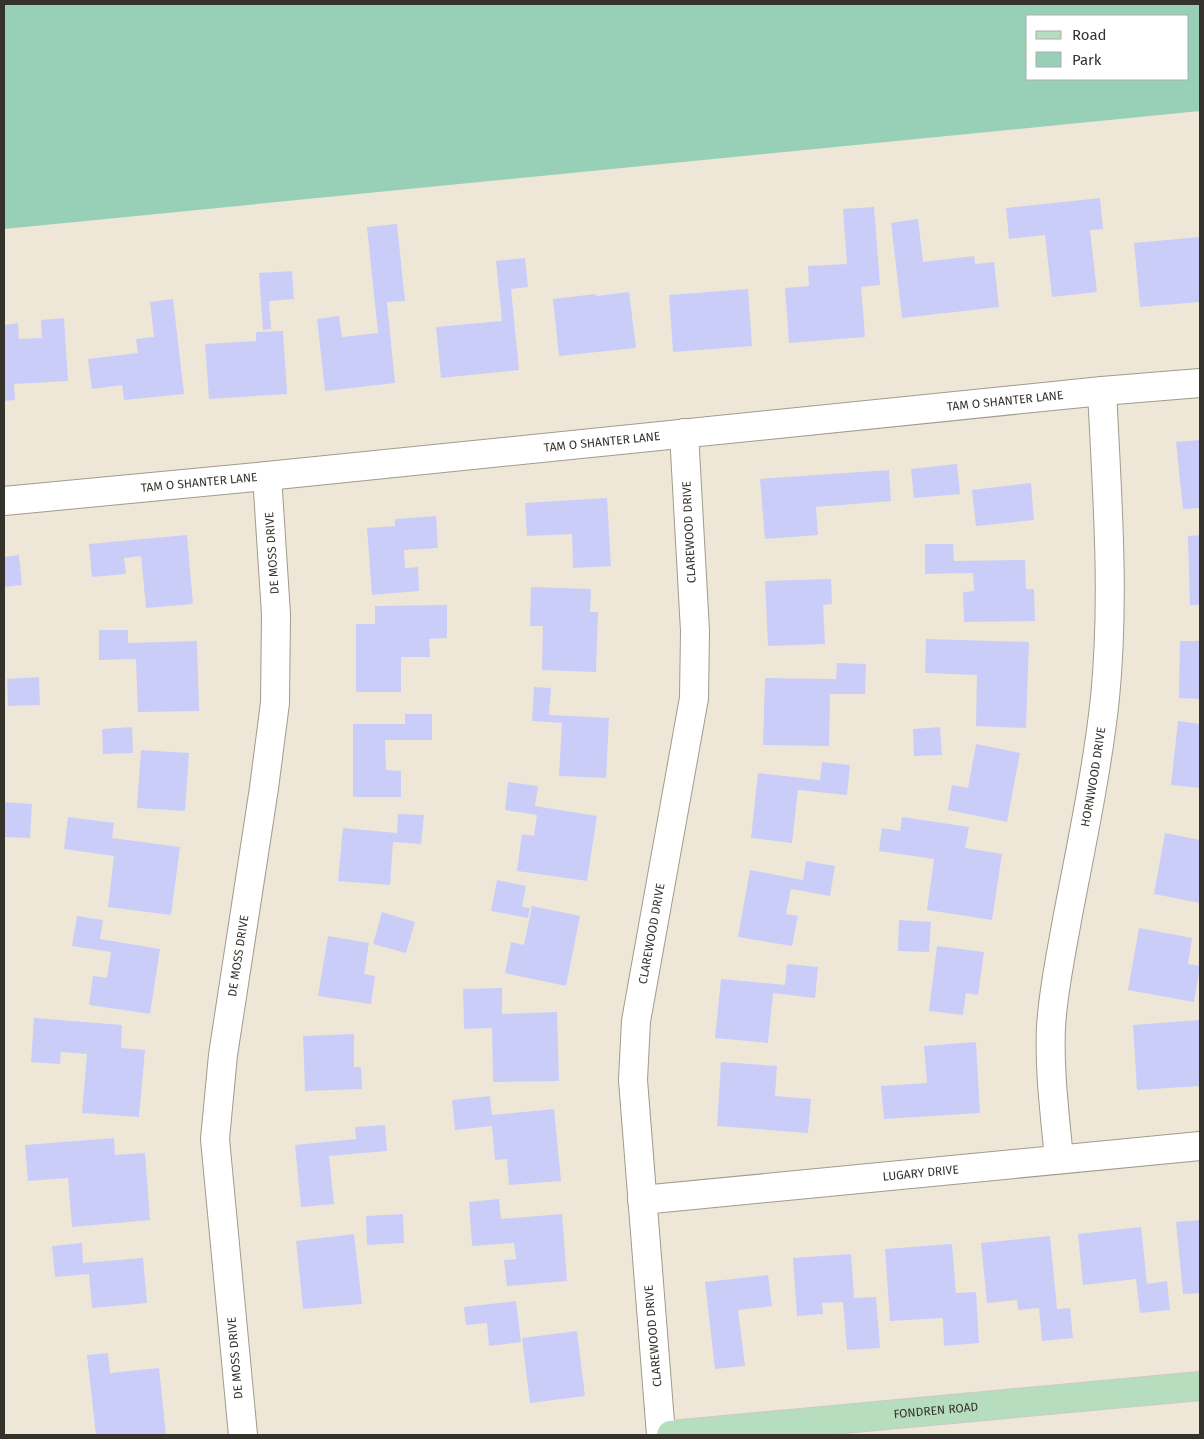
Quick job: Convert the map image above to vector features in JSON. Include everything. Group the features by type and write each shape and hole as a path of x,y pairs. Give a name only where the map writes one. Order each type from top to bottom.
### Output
{"main road":[{"name":"FONDREN ROAD","path":"671,1435 1200,1386"}],"street":[{"name":"TAM O SHANTER LANE","path":"4,501 1102,391 1200,383"},
{"name":"HORNWOOD DRIVE","path":"1059,1159 1051,1076 1051,1026 1057,976 1097,758 1105,696 1109,624 1109,546 1102,391"},
{"name":"CLAREWOOD DRIVE","path":"661,1435 633,1080 636,1022 694,698 695,631 684,433"},
{"name":"DE MOSS DRIVE","path":"243,1435 215,1139 223,1055 263,797 275,703 276,614 267,476"},
{"name":"LUGARY DRIVE","path":"642,1200 1200,1146"}],"green space":[{"path":"4,4 1200,4 1200,111 4,229"}],"building":[{"path":"1100,198 1103,229 1090,230 1097,292 1052,297 1045,235 1009,239 1006,208"},
{"path":"874,207 880,285 861,287 865,337 789,343 785,288 809,286 808,266 847,264 843,209"},
{"path":"918,219 923,262 974,256 975,264 994,262 999,307 902,318 891,223"},
{"path":"397,224 405,301 387,302 395,383 325,391 317,319 339,316 342,337 378,333 367,227"},
{"path":"1200,237 1200,302 1140,307 1134,243"},
{"path":"525,258 528,287 511,289 519,370 441,378 436,327 502,321 496,261"},
{"path":"292,271 294,299 269,301 271,329 263,330 259,273"},
{"path":"748,289 752,346 673,352 669,295"},
{"path":"629,292 636,348 559,356 553,299"},
{"path":"173,299 184,394 124,400 122,385 92,389 88,359 138,353 136,339 154,337 150,302"},
{"path":"64,318 68,381 14,384 15,400 4,401 4,325 18,323 19,339 42,338 41,320"},
{"path":"283,331 287,394 209,399 205,344 256,341 256,332"},
{"path":"1200,440 1200,508 1183,509 1176,442"},
{"path":"957,464 960,494 914,498 911,469"},
{"path":"889,470 891,501 816,507 818,535 765,539 760,479"},
{"path":"1031,483 1034,520 976,526 972,490"},
{"path":"607,498 611,566 573,568 572,534 527,536 525,503"},
{"path":"436,516 438,548 404,550 405,568 418,567 419,591 372,595 367,528 395,526 395,519"},
{"path":"187,535 193,604 146,608 141,556 124,558 126,574 92,577 89,544"},
{"path":"1200,535 1200,605 1190,605 1188,536"},
{"path":"925,544 953,544 954,561 1025,560 1026,589 1034,589 1035,621 964,622 963,592 974,591 973,573 925,574"},
{"path":"19,555 22,585 4,587 4,557"},
{"path":"831,579 832,604 823,605 825,644 768,646 765,581"},
{"path":"531,587 591,589 590,612 598,612 596,672 542,670 543,626 530,626"},
{"path":"447,605 447,638 429,639 430,657 401,657 401,692 356,692 356,624 375,624 375,606"},
{"path":"99,630 128,630 128,643 197,641 199,711 138,712 136,659 99,660"},
{"path":"926,639 1029,642 1026,728 976,726 977,675 925,673"},
{"path":"1180,641 1200,641 1200,699 1179,698"},
{"path":"837,663 866,664 865,694 830,694 829,746 763,745 765,678 836,679"},
{"path":"39,677 40,705 8,706 7,679"},
{"path":"534,687 551,688 549,715 609,718 606,778 559,776 562,723 532,721"},
{"path":"405,714 432,714 432,740 385,740 386,770 401,771 401,797 353,797 353,724 405,724"},
{"path":"1178,721 1200,724 1200,788 1171,785"},
{"path":"132,727 133,753 103,754 102,729"},
{"path":"940,727 942,755 914,756 913,729"},
{"path":"976,744 1020,753 1007,822 948,810 952,785 968,788"},
{"path":"141,750 189,753 185,811 137,808"},
{"path":"822,762 850,765 847,795 798,790 792,843 751,838 758,773 820,780"},
{"path":"508,782 538,786 535,806 597,816 587,881 517,871 522,834 534,836 537,815 505,810"},
{"path":"4,802 32,804 30,838 4,837"},
{"path":"398,814 424,815 421,844 393,842 390,885 338,881 343,828 397,833"},
{"path":"68,817 114,823 112,838 180,847 171,915 108,907 114,856 64,849"},
{"path":"902,817 969,827 965,848 1002,854 992,920 927,910 934,859 879,851 882,828 900,831"},
{"path":"1165,833 1200,840 1200,903 1154,894"},
{"path":"806,861 835,866 830,896 791,889 786,914 798,916 792,946 738,937 750,870 803,880"},
{"path":"497,880 526,886 522,907 530,908 528,918 491,911"},
{"path":"532,906 580,916 566,986 505,973 511,942 524,945"},
{"path":"382,912 415,922 406,953 373,944"},
{"path":"77,916 103,920 100,939 160,949 150,1014 89,1005 93,976 107,978 111,952 72,946"},
{"path":"899,920 931,922 929,952 898,951"},
{"path":"1139,928 1192,938 1188,964 1200,966 1194,1002 1128,990"},
{"path":"328,936 369,943 364,974 375,976 371,1004 318,996"},
{"path":"937,946 984,952 978,995 966,993 963,1015 929,1011"},
{"path":"787,964 818,967 815,998 773,993 768,1043 715,1038 721,979 785,985"},
{"path":"502,988 502,1014 557,1012 559,1081 493,1082 492,1028 464,1029 463,989"},
{"path":"34,1018 122,1025 121,1048 145,1050 139,1117 82,1113 87,1054 61,1052 60,1064 31,1062"},
{"path":"1200,1020 1200,1086 1137,1090 1133,1025"},
{"path":"354,1034 354,1067 361,1067 362,1089 305,1091 303,1036"},
{"path":"976,1042 980,1113 884,1119 881,1086 927,1083 924,1046"},
{"path":"721,1062 777,1066 775,1096 811,1099 808,1133 717,1126"},
{"path":"490,1096 492,1115 554,1109 561,1181 509,1185 507,1159 495,1160 492,1126 455,1130 452,1100"},
{"path":"385,1125 387,1151 329,1156 334,1204 301,1207 295,1145 356,1139 355,1127"},
{"path":"114,1138 115,1155 145,1153 150,1220 72,1227 68,1178 28,1181 25,1145"},
{"path":"499,1199 501,1219 562,1214 567,1281 507,1286 504,1260 516,1259 514,1243 472,1246 469,1202"},
{"path":"403,1214 404,1243 367,1245 366,1216"},
{"path":"1200,1220 1200,1293 1183,1294 1176,1222"},
{"path":"1141,1227 1147,1284 1167,1281 1170,1310 1140,1313 1136,1279 1083,1285 1078,1234"},
{"path":"354,1234 362,1304 303,1309 296,1241"},
{"path":"1050,1236 1057,1309 1070,1308 1073,1338 1042,1341 1039,1308 1018,1310 1017,1300 987,1303 981,1243"},
{"path":"82,1243 83,1263 143,1258 147,1303 92,1308 89,1274 55,1277 52,1246"},
{"path":"952,1244 956,1293 976,1292 979,1343 944,1346 943,1318 890,1321 885,1249"},
{"path":"851,1254 854,1298 876,1297 880,1348 847,1350 843,1302 822,1303 823,1314 797,1316 793,1258"},
{"path":"768,1275 772,1306 738,1310 745,1366 715,1369 705,1282"},
{"path":"516,1301 521,1342 489,1346 487,1323 466,1325 464,1307"},
{"path":"577,1331 585,1396 530,1403 522,1338"},
{"path":"108,1353 110,1373 159,1368 166,1435 96,1435 87,1355"}]}
